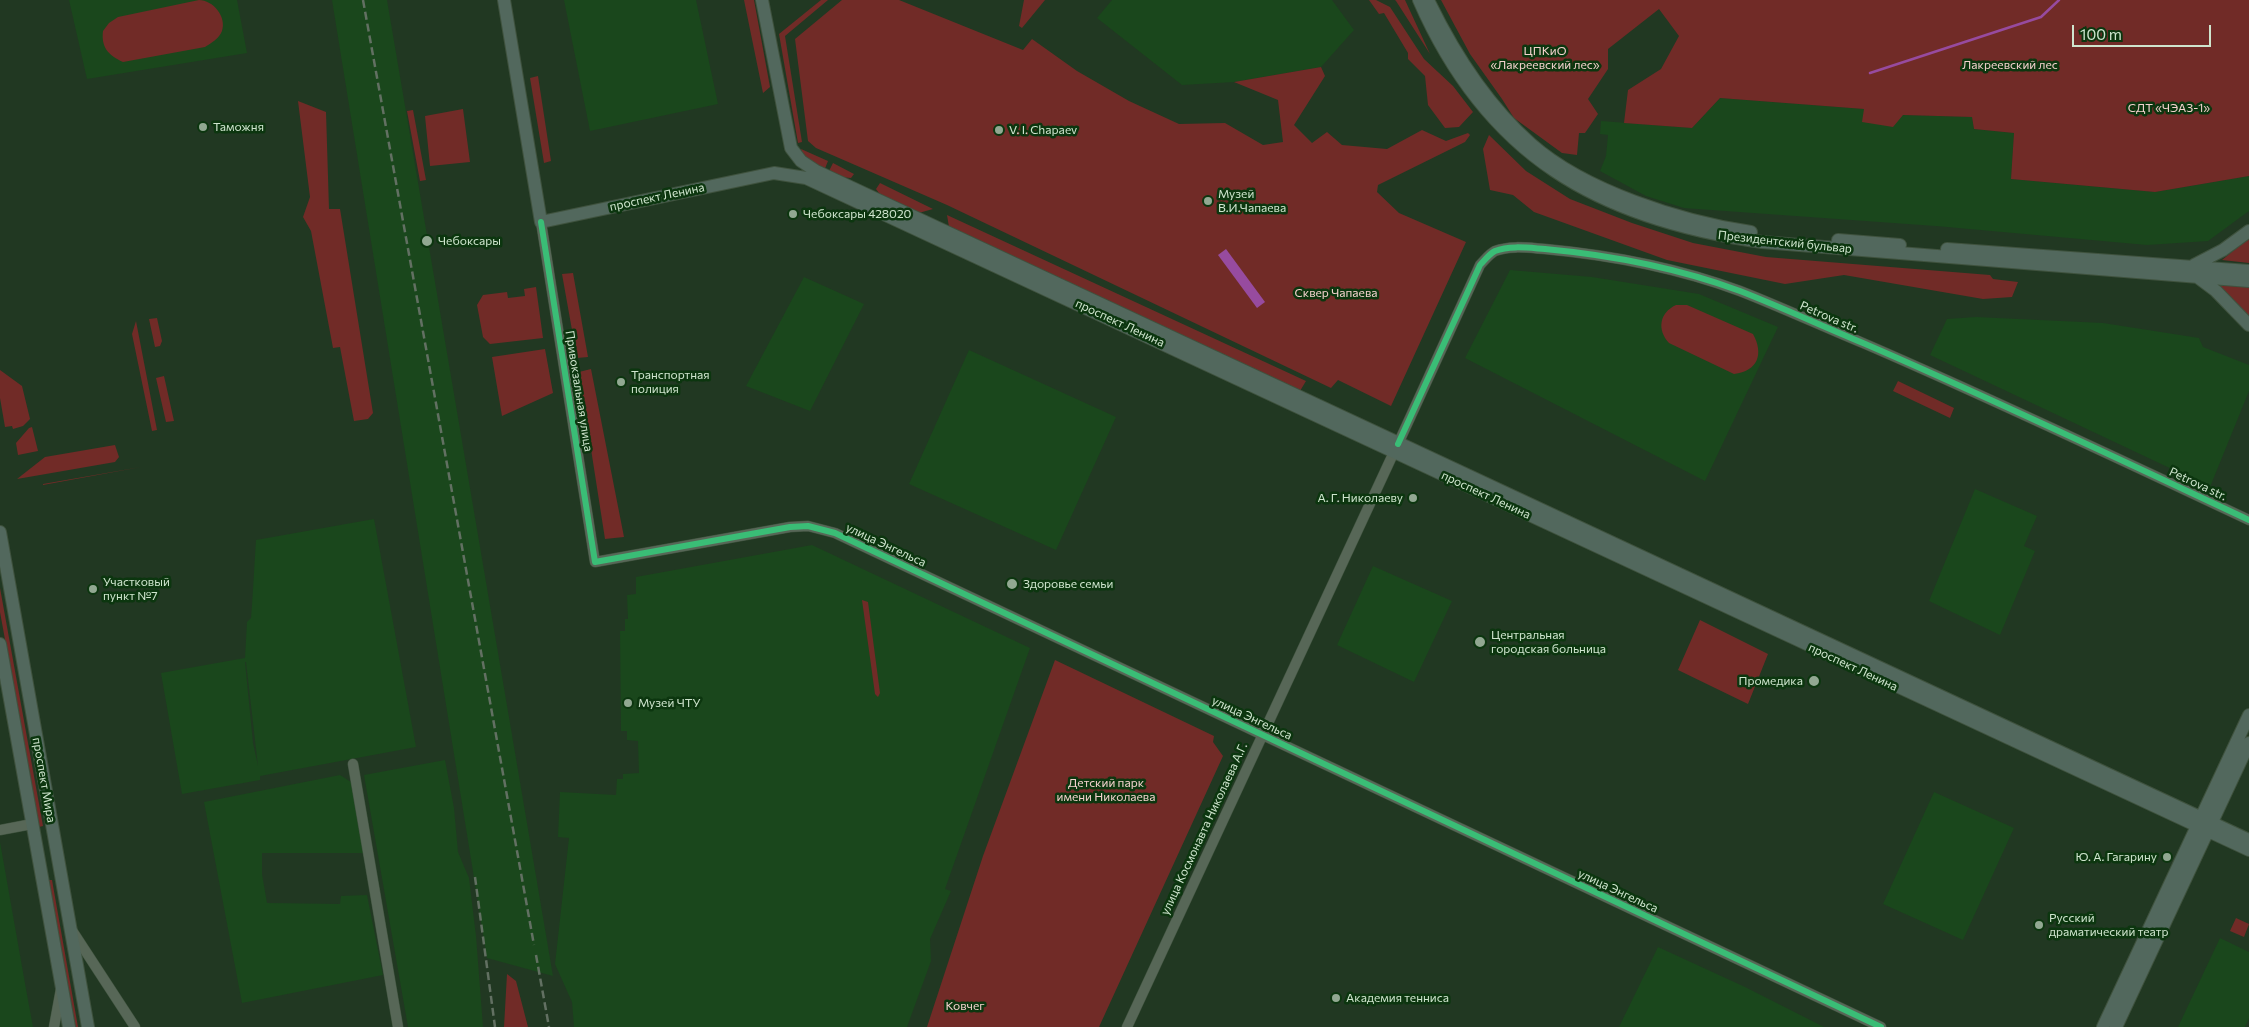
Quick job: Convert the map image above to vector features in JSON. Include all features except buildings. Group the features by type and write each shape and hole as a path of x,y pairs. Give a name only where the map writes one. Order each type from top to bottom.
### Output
{"main road":[{"name":"Привокзальная улица","path":"504,0 541,222"},
{"path":"762,0 791,148 786,163 774,173"},
{"name":"Президентский бульвар","path":"1419,0 1445,55 1459,76 1485,110 1528,154 1561,176 1636,212 1674,225 1717,236 1762,242 2194,271 2249,271"},
{"name":"Президентский бульвар","path":"1428,0 1453,47 1481,90 1527,140 1554,161 1587,180 1655,210 1697,222 1771,235 2194,271 2249,281"},
{"name":"проспект Ленина","path":"791,148 801,161 821,174 1396,448"},
{"name":"проспект Ленина","path":"541,222 774,173 798,176 815,181 1396,448 2204,825 2249,850"},
{"path":"2249,231 2194,271 2249,325"},
{"name":"проспект Мира","path":"0,532 88,1027"},
{"name":"проспект Мира","path":"0,644 69,1027"},
{"path":"2116,1027 2204,825 2249,715"},
{"path":"2103,1027 2204,825 2249,744"},
{"name":"проспект Ленина","path":"2204,825 2249,840"},
{"path":"36,845 55,842"}],"street":[{"name":"Привокзальная улица","path":"541,222 595,562"},
{"name":"Petrova str.","path":"1438,359 1480,265 1494,251 1505,248 1530,248 1577,252 1629,261 1692,276 1772,304 1938,376 2249,520"},
{"name":"улица Космонавта Николаева А.Г.","path":"1127,1027 1438,359"},
{"name":"улица Энгельса","path":"595,562 790,527 819,528 1881,1027"},
{"path":"353,764 398,1027"},
{"path":"0,830 32,824"},
{"path":"70,928 135,1027"},
{"path":"54,1027 62,988"}],"shaded area":[{"path":"69,0 237,0 247,53 87,79"},
{"path":"332,0 387,0 553,976 487,958"},
{"path":"564,0 696,0 718,104 590,131"},
{"path":"1112,0 1332,0 1354,30 1321,67 1234,82 1182,85 1097,18"},
{"path":"1720,98 1864,109 1903,115 1972,117 1974,129 2014,133 2011,179 2155,192 2249,176 2249,211 2208,241 2147,245 1936,226 1684,208 1646,196 1600,171 1606,156 1608,135 1600,134 1601,121 1692,128"},
{"path":"1226,249 1265,302 1257,308 1218,255"},
{"path":"1510,270 1592,277 1699,294 1778,327 1705,481 1465,358"},
{"path":"804,277 864,304 810,411 746,386"},
{"path":"1976,317 2103,323 2199,338 2203,347 2249,365 2249,391 2210,487 1930,355 1947,319"},
{"path":"969,350 1116,417 1056,550 909,484"},
{"path":"1975,489 2037,516 2024,546 2035,551 2000,635 1929,601"},
{"path":"374,519 416,747 260,776 260,780 182,794 161,673 245,658 247,622 251,618 256,540","holes":["246,662 258,766 253,743"]},
{"path":"812,545 1030,648 945,889 951,891 930,939 931,961 907,1027 574,1027 572,1002 555,964 569,838 558,837 560,792 616,795 617,779 623,779 623,774 639,773 638,741 627,740 627,731 621,731 620,631 625,631 625,619 628,619 627,595 636,594 636,577"},
{"path":"1373,566 1452,601 1414,682 1337,645"},
{"path":"445,760 454,808 458,852 469,878 476,936 483,1027 408,1027 364,775"},
{"path":"340,775 351,782 364,853 262,853 262,874 267,903 340,904 341,896 367,895 383,975 242,1003 204,802"},
{"path":"1934,792 2014,828 1963,940 1883,904"},
{"path":"0,842 26,989 33,1027 0,1027"},
{"path":"2220,938 2249,952 2249,1018 2245,1027 2178,1027"},
{"path":"1658,947 1745,987 1824,1027 1619,1027"}],"green space":[{"path":"199,0 209,3 218,10 223,26 221,34 205,47 123,62 113,56 104,46 103,31 109,23 118,17"},
{"path":"744,0 754,0 770,87 763,93"},
{"path":"821,0 828,0 785,36 802,142 798,143 779,34"},
{"name":"Сквер Чапаева","path":"842,0 899,0 1023,50 1032,39 1077,71 1129,101 1179,124 1225,123 1263,145 1283,142 1278,100 1234,82 1321,67 1325,76 1294,125 1312,143 1327,132 1342,145 1387,149 1422,130 1446,141 1468,133 1470,135 1465,142 1378,185 1377,192 1399,213 1466,242 1391,406 1338,380 1331,388 947,205 816,148 808,141 795,39"},
{"path":"1024,0 1045,0 1022,28 1019,26"},
{"path":"1369,0 1376,0 1390,7 1424,59 1453,86 1473,112 1459,127 1445,128 1428,105 1425,76 1408,59 1408,53 1384,13 1379,14"},
{"path":"1405,0 1430,54 1396,1"},
{"path":"1441,0 2249,0 2249,176 2155,192 2011,179 2014,133 1974,129 1972,117 1903,115 1893,127 1862,122 1864,109 1720,98 1692,128 1624,123 1628,90 1661,69 1679,36 1659,9 1608,49 1608,69 1588,99 1598,114 1585,133 1579,133 1577,155 1562,153 1514,118 1470,54"},
{"path":"538,76 551,161 544,163 530,78"},
{"path":"298,101 326,112 329,209 340,209 373,413 368,419 354,421 340,347 333,348 311,231 303,217 310,197"},
{"path":"463,109 470,162 430,166 425,116"},
{"path":"413,110 426,180 420,181 407,111"},
{"path":"1489,135 1526,171 1570,199 1632,223 1693,243 1766,257 1990,275 1993,279 2018,282 2012,297 1983,299 1844,275 1785,284 1667,260 1534,212 1513,195 1490,190 1483,149"},
{"path":"801,149 828,161 824,171 803,157"},
{"path":"833,163 854,174 851,178 828,173"},
{"path":"880,183 933,209 915,214 884,200 876,189"},
{"path":"947,215 1306,381 1300,391 949,227"},
{"path":"2249,238 2249,263 2222,260"},
{"path":"573,273 588,357 577,358 562,274"},
{"path":"2217,283 2249,287 2249,318"},
{"path":"536,287 543,338 490,344 483,337 477,305 483,295 507,292 508,298 525,296 524,289"},
{"path":"1676,305 1687,305 1753,334 1758,348 1757,360 1749,369 1734,374 1669,343 1661,327 1666,312"},
{"path":"157,318 162,341 160,346 155,347 149,319"},
{"path":"136,321 157,430 152,431 132,334"},
{"path":"545,349 553,393 502,416 492,357"},
{"path":"591,369 624,537 605,539 579,372"},
{"path":"0,370 22,386 30,419 23,426 13,429 12,426 5,427 0,398"},
{"path":"164,376 174,421 166,422 156,378"},
{"path":"1898,381 1954,408 1950,418 1893,391"},
{"path":"32,427 38,451 18,455 16,443"},
{"path":"115,445 119,457 115,462 17,479 45,457"},
{"path":"141,467 43,485 43,484"},
{"path":"0,588 43,826 39,827 0,612"},
{"path":"862,600 868,602 880,693 878,697 875,694"},
{"path":"1700,620 1768,654 1748,704 1678,670"},
{"name":"Детский парк имени Николаева","path":"1055,660 1214,736 1213,742 1223,756 1099,1027 927,1027 983,856"},
{"path":"48,880 52,880 78,1027 74,1027"},
{"path":"2236,918 2249,924 2244,937 2230,931"},
{"path":"507,974 516,981 528,1027 504,1027"}],"waterway":[{"path":"1870,73 2041,17 2059,0"}],"railway":[{"path":"363,0 534,945"},
{"path":"475,877 495,1027"},
{"path":"536,955 549,1027"}],"cycle path":[{"path":"541,222 595,562 790,527 808,526 835,533 1881,1027"},
{"path":"1398,444 1480,265 1491,254 1501,249 1520,247 1545,249 1619,259 1668,269 1740,291 1960,386 2249,520"}],"place":[{"name":"Таможня","path":"203,127"},
{"name":"V. I. Chapaev","path":"999,130"},
{"name":"Музей В.И.Чапаева","path":"1208,201"},
{"name":"Чебоксары 428020","path":"793,214"},
{"name":"Чебоксары","path":"427,241"},
{"name":"Транспортная полиция","path":"621,382"},
{"name":"А. Г. Николаеву","path":"1413,498"},
{"name":"Здоровье семьи","path":"1012,584"},
{"name":"Участковый пункт №7","path":"93,589"},
{"name":"Центральная городская больница","path":"1480,642"},
{"name":"Промедика","path":"1814,681"},
{"name":"Музей ЧТУ","path":"628,703"},
{"name":"Ю. А. Гагарину","path":"2167,857"},
{"name":"Русский драматический театр","path":"2039,925"},
{"name":"Академия тенниса","path":"1336,998"}],"park label":[{"name":"ЦПКиО «Лакреевский лес»","path":"1545,58"},
{"name":"Лакреевский лес","path":"2010,65"},
{"name":"СДТ «ЧЭАЗ-1»","path":"2169,108"},
{"name":"Ковчег","path":"965,1006"}]}
